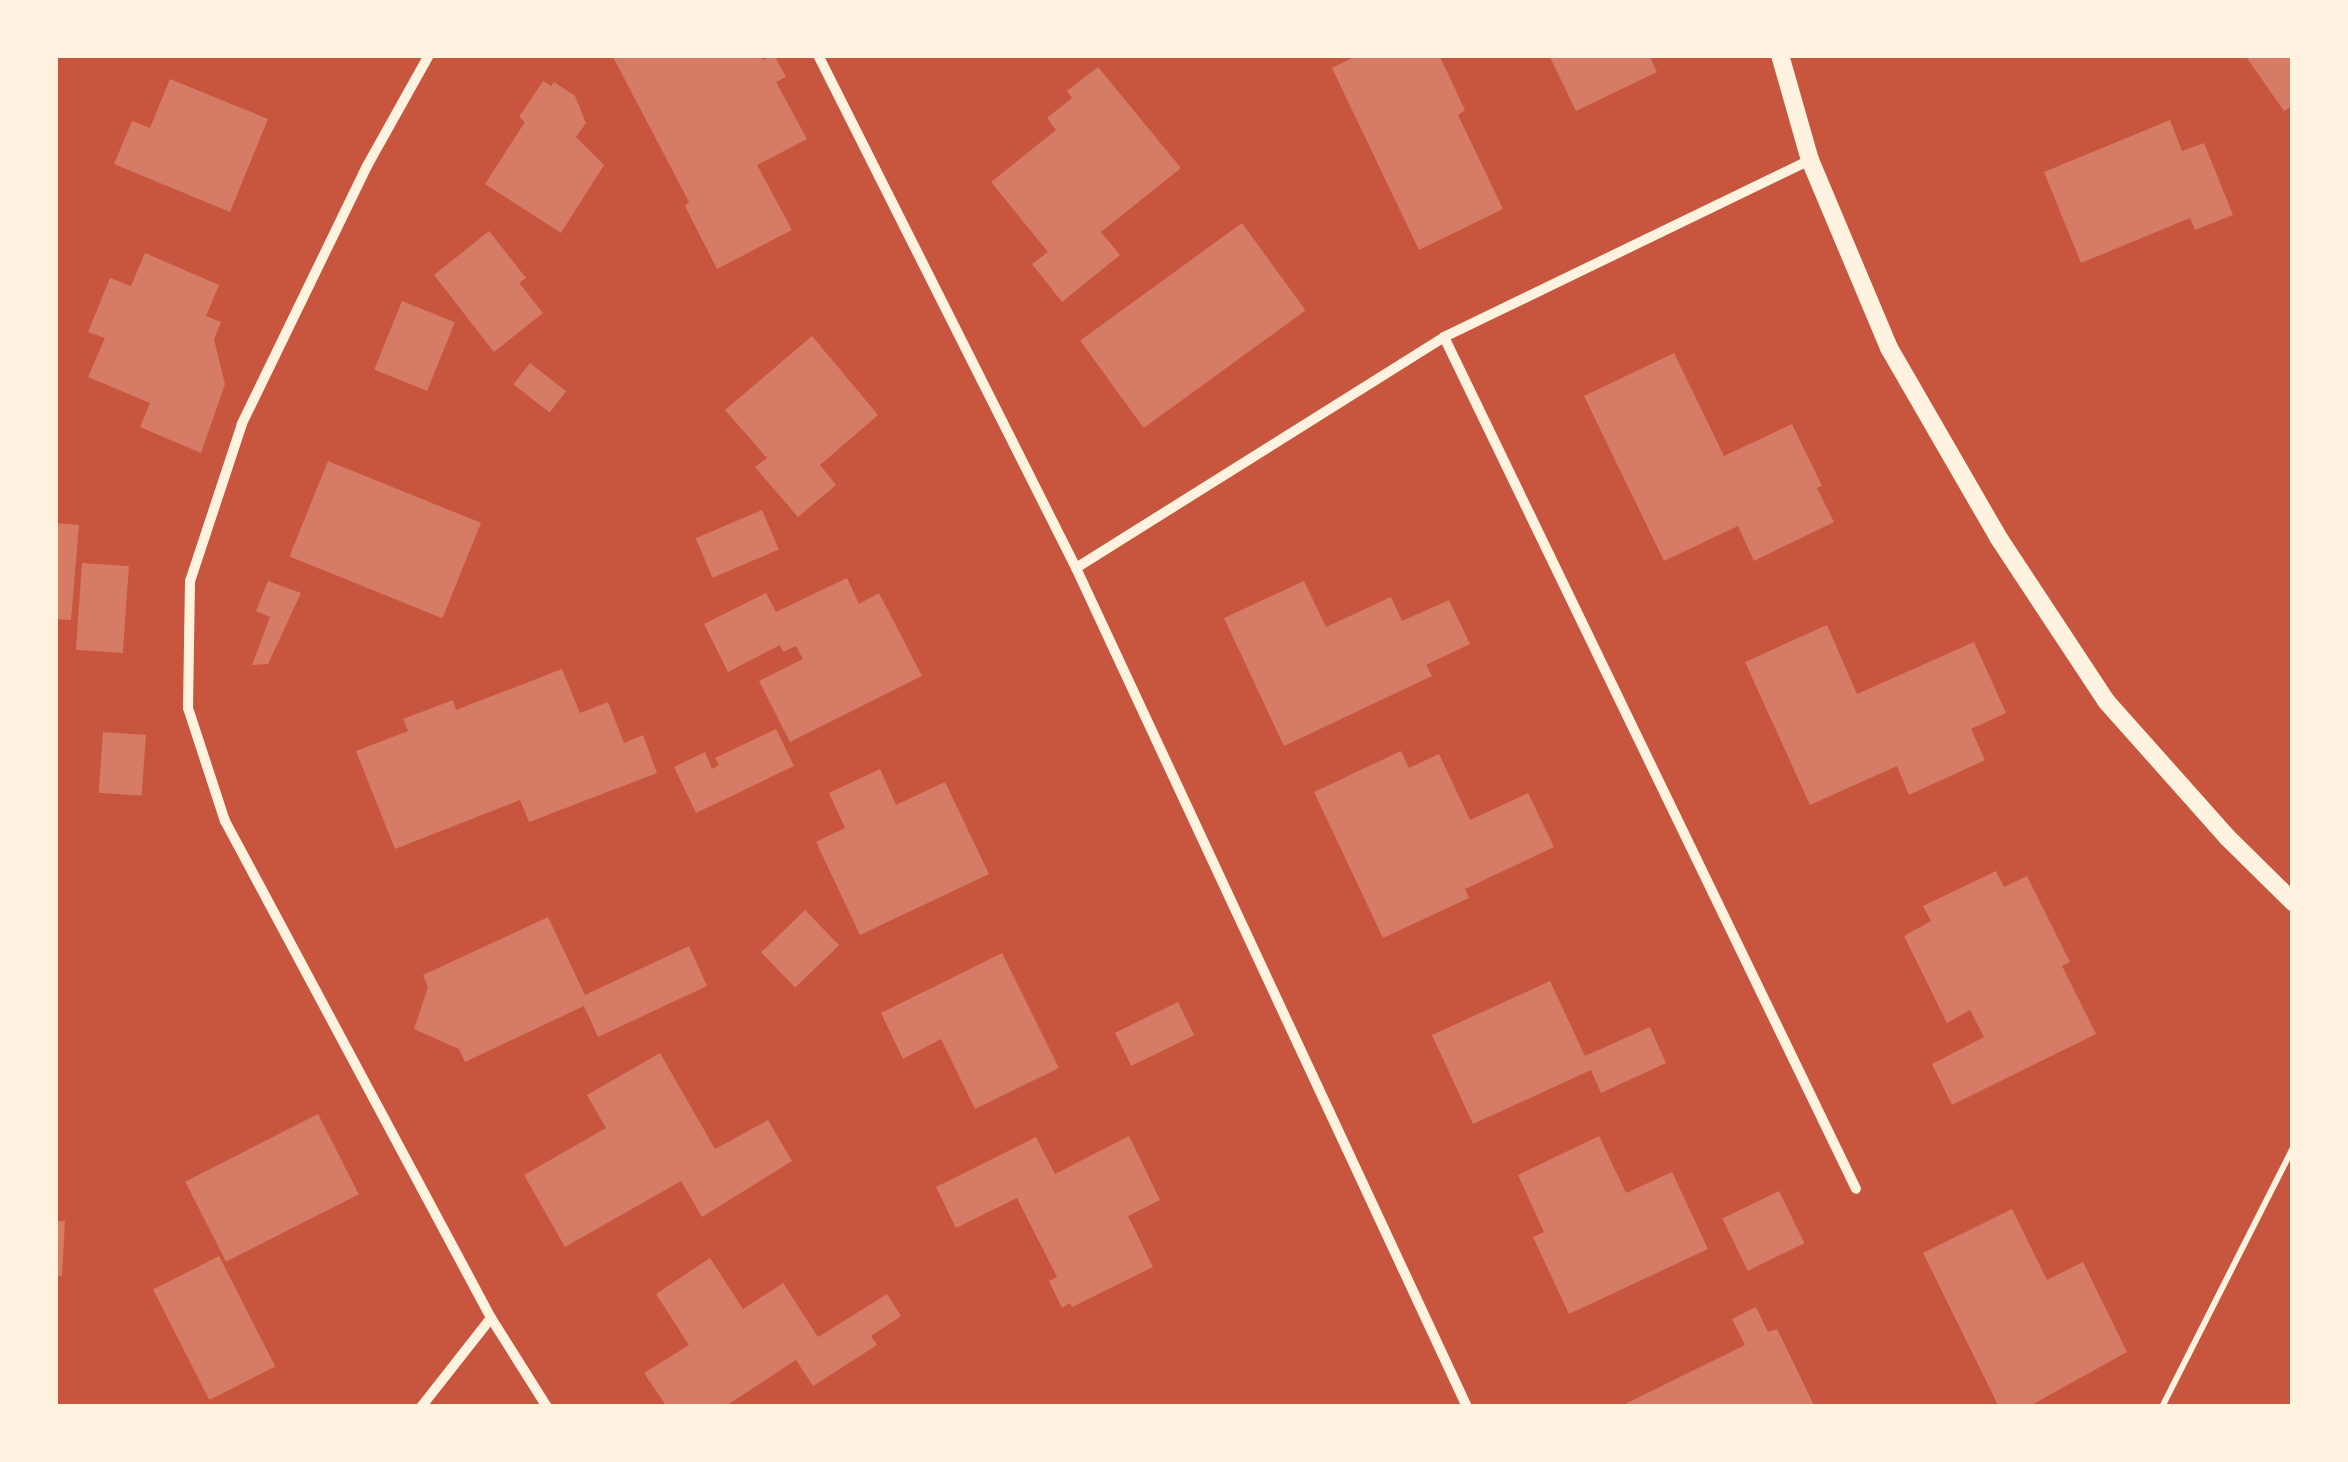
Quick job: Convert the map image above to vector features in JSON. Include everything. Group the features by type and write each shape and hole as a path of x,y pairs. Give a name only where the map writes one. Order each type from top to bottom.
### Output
{"street":[{"path":"429,55 367,166 242,424 190,581 188,708 225,822 491,1318 546,1407"},
{"path":"818,55 1076,568 1467,1407"},
{"path":"1780,55 1810,160 1889,348 1998,538 2106,701 2227,837 2293,902"},
{"path":"1076,568 1444,337 1810,160"},
{"path":"1444,337 1856,1189"},
{"path":"421,1407 491,1318"}],"path":[{"path":"2162,1407 2293,1148"}],"building":[{"path":"612,55 761,55 763,60 774,55 786,77 776,82 807,139 757,165 792,230 717,269 685,206 689,202"},
{"path":"1358,55 1439,55 1465,110 1458,115 1503,209 1419,250 1332,68"},
{"path":"1549,55 1649,55 1657,72 1576,111"},
{"path":"2293,55 2293,105 2284,111 2247,58"},
{"path":"1098,67 1181,168 1101,232 1120,255 1062,302 1032,264 1048,252 991,182 1056,130 1047,118 1072,98 1067,91"},
{"path":"170,79 268,119 230,212 114,164 132,121 150,128"},
{"path":"543,81 551,86 554,82 575,96 586,123 576,137 604,165 561,233 485,184 525,122 519,117"},
{"path":"2170,120 2182,151 2204,143 2233,215 2195,230 2190,218 2081,263 2044,172"},
{"path":"1242,223 1305,310 1144,428 1080,341"},
{"path":"489,231 526,278 519,283 543,313 494,352 434,275"},
{"path":"145,253 219,285 206,316 221,322 214,339 225,384 201,453 140,427 150,403 88,377 105,338 88,332 110,278 131,286"},
{"path":"402,301 455,322 427,391 374,370"},
{"path":"812,336 878,415 820,465 836,485 798,517 755,467 767,458 725,410"},
{"path":"1674,353 1724,456 1792,424 1822,486 1817,488 1834,522 1754,561 1738,526 1664,561 1584,396"},
{"path":"530,363 566,391 550,413 513,384"},
{"path":"328,461 481,523 442,618 289,556"},
{"path":"762,510 779,550 713,578 696,538"},
{"path":"55,523 79,525 71,620 55,619"},
{"path":"82,563 129,566 123,653 76,650"},
{"path":"847,578 859,604 879,593 922,676 790,742 759,681 803,659 796,646 783,652 780,645 728,672 704,624 766,593 776,612"},
{"path":"268,581 301,593 268,664 252,665 270,617 256,611"},
{"path":"1304,581 1326,627 1391,597 1402,621 1449,600 1470,644 1426,665 1432,676 1284,746 1224,618"},
{"path":"1827,625 1857,694 1974,642 2006,713 1971,729 1985,760 1909,795 1897,766 1810,805 1745,662"},
{"path":"562,669 580,713 608,702 624,743 643,735 657,773 529,822 520,800 395,849 356,751 408,731 403,719 453,700 456,710"},
{"path":"776,729 794,766 696,813 674,767 705,752 712,769 719,765 715,758"},
{"path":"103,732 146,735 142,796 99,793"},
{"path":"1401,751 1409,768 1439,754 1470,820 1528,793 1554,847 1465,889 1469,898 1383,938 1314,792"},
{"path":"880,769 896,805 945,782 989,874 860,935 816,842 845,828 829,793"},
{"path":"1996,871 2004,887 2027,876 2070,962 2062,966 2096,1034 1952,1105 1932,1064 1984,1037 1970,1010 1947,1023 1904,936 1931,921 1923,906"},
{"path":"805,910 839,945 795,988 761,952"},
{"path":"548,917 585,995 689,946 707,986 598,1037 584,1006 465,1062 459,1049 414,1029 428,987 423,975"},
{"path":"1002,953 1059,1068 975,1109 941,1039 903,1059 881,1013"},
{"path":"1550,981 1585,1056 1650,1027 1666,1063 1601,1093 1591,1070 1473,1124 1432,1035"},
{"path":"1178,1002 1194,1035 1131,1066 1115,1033"},
{"path":"660,1053 715,1149 768,1120 792,1161 702,1217 681,1181 565,1247 524,1175 606,1128 587,1095"},
{"path":"318,1114 359,1194 226,1262 185,1182"},
{"path":"1129,1136 1160,1200 1128,1216 1153,1267 1072,1307 1070,1303 1062,1308 1049,1281 1057,1277 1017,1198 956,1228 936,1187 1036,1137 1055,1174"},
{"path":"1599,1136 1626,1193 1672,1172 1708,1249 1569,1314 1533,1237 1544,1232 1518,1175"},
{"path":"1779,1191 1804,1243 1748,1271 1722,1219"},
{"path":"2012,1209 2047,1280 2083,1262 2127,1352 2028,1407 1999,1407 1923,1253"},
{"path":"55,1221 65,1221 62,1276 55,1275"},
{"path":"219,1256 275,1366 209,1400 153,1290"},
{"path":"710,1258 743,1309 783,1283 818,1337 887,1294 901,1316 871,1336 877,1345 813,1386 796,1360 724,1407 667,1407 644,1373 689,1345 656,1294"},
{"path":"1756,1307 1768,1332 1777,1329 1815,1407 1619,1407 1745,1345 1732,1319"}]}
